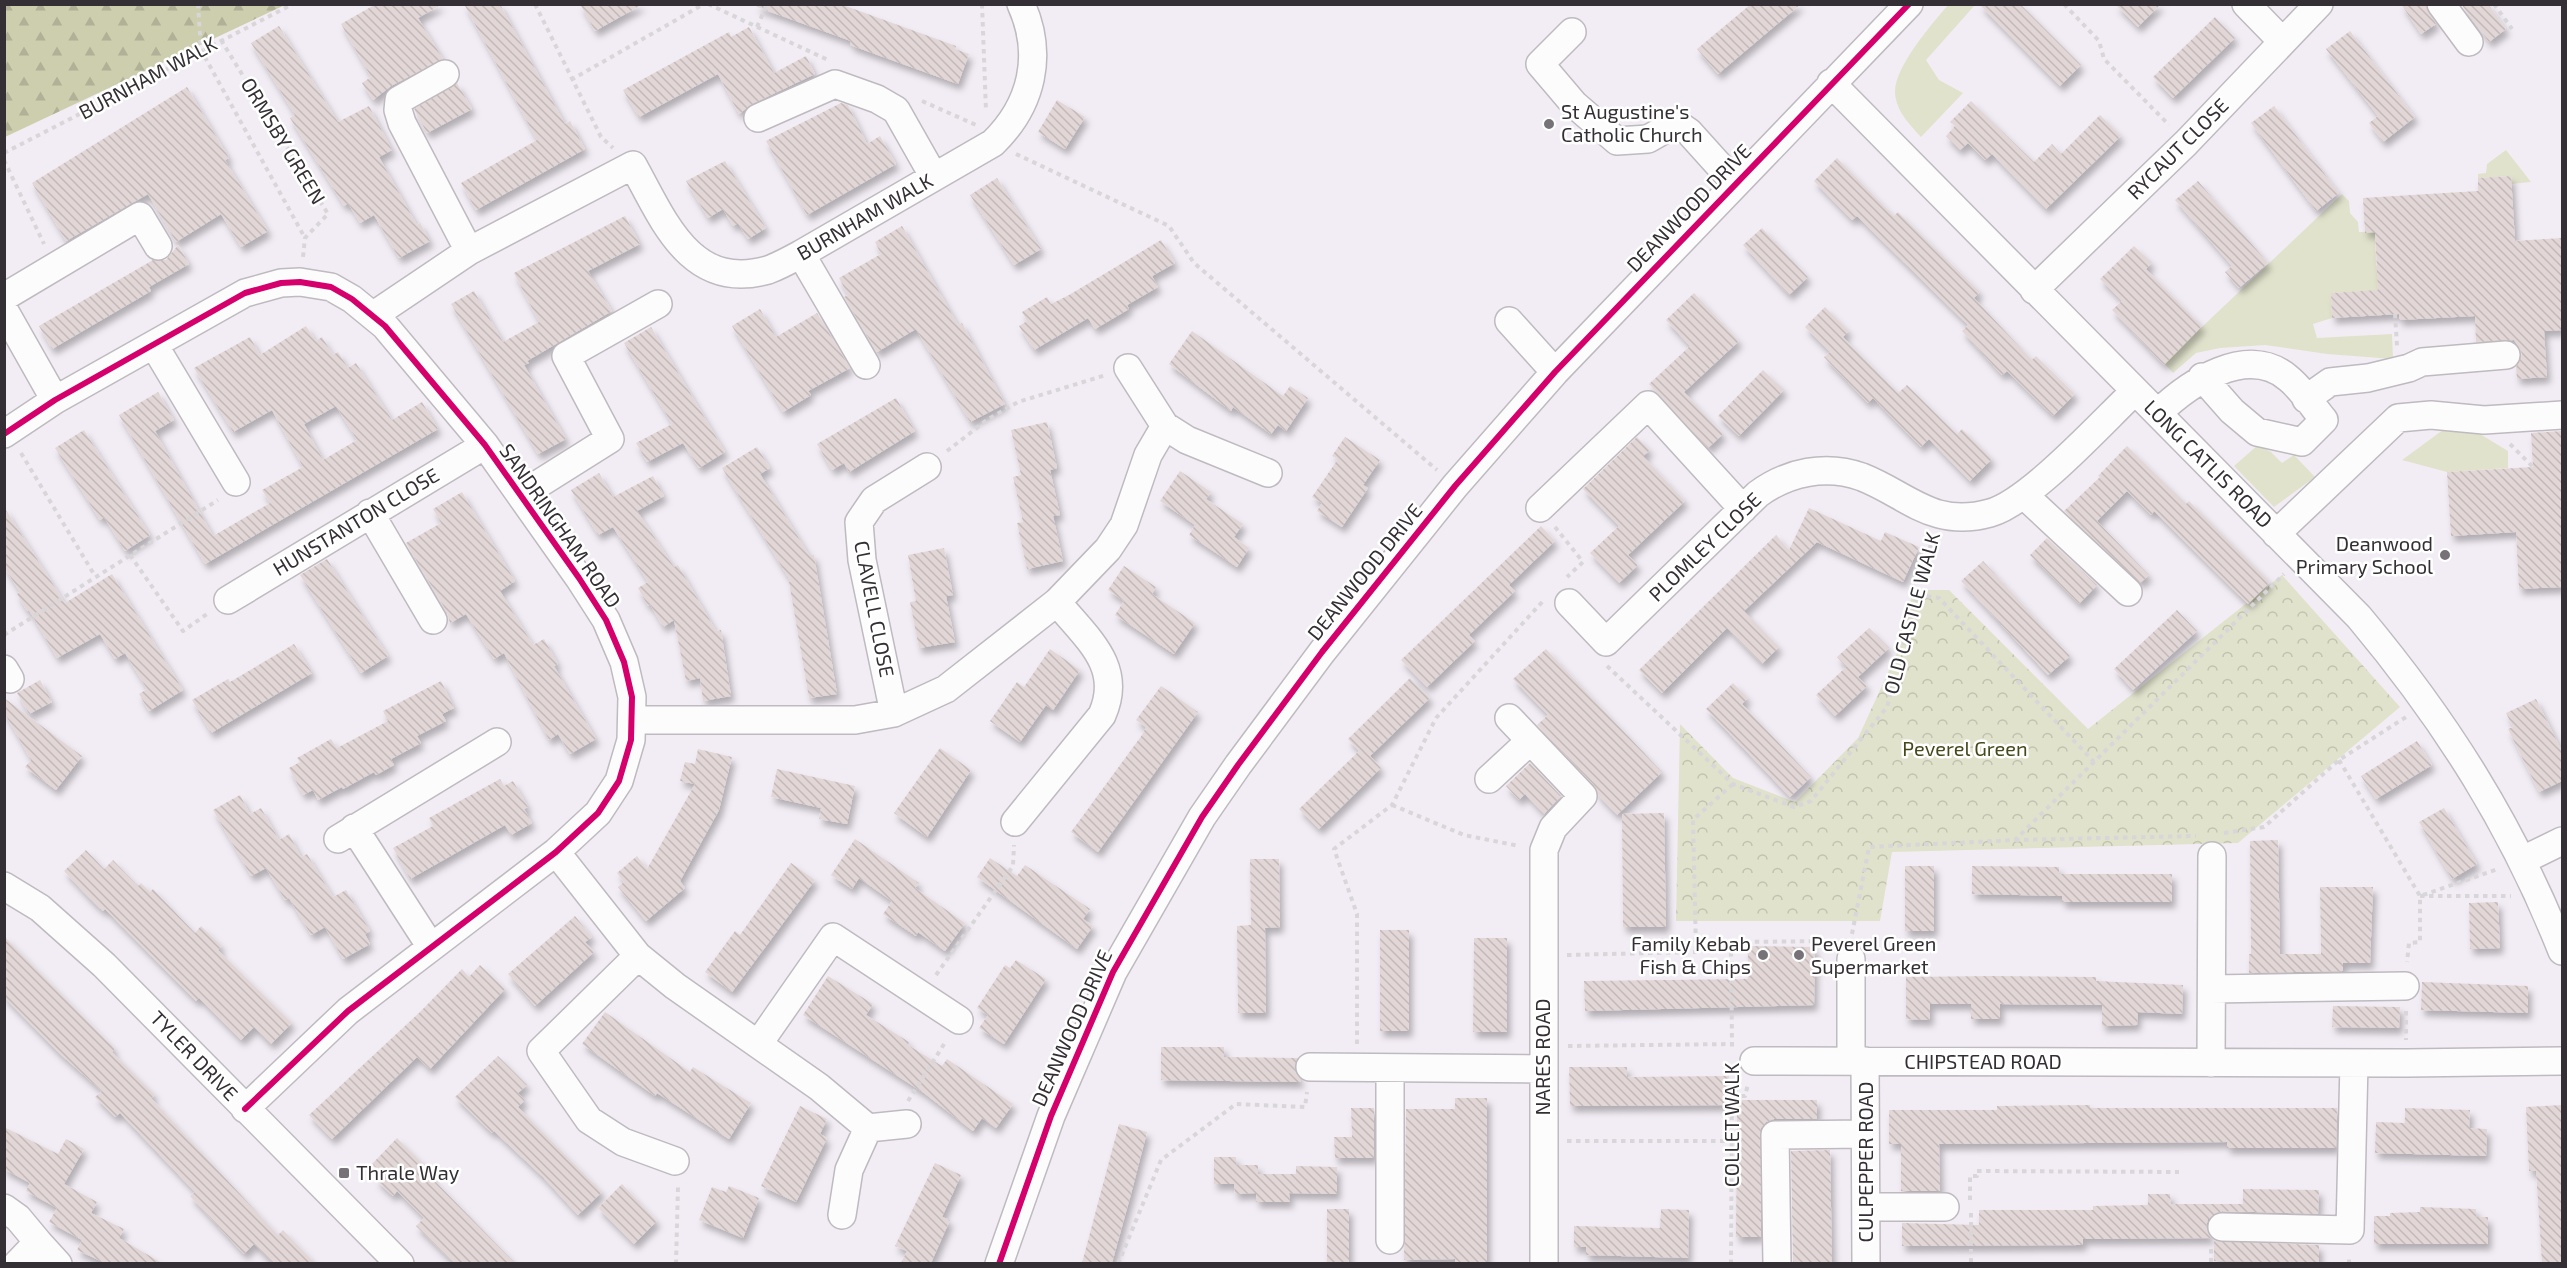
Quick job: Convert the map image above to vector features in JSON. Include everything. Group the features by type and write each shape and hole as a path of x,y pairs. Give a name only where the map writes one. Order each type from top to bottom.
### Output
{"street":[{"name":"BURNHAM WALK","path":"633,165 678,244 696,261 734,274 752,274 770,269 801,254 934,177 990,131 1014,119 1023,105 1031,81 1030,32 1021,4"},
{"name":"DEANWOOD DRIVE","path":"999,1263 1032,1163 1074,1058 1113,972 1202,817 1281,707 1455,486 1555,372 1909,4"},
{"path":"2246,4 2282,41"},
{"name":"RYCAUT CLOSE","path":"2034,290 2186,143 2319,4"},
{"path":"2441,4 2469,42"},
{"path":"1572,32 1540,64 1574,104 1617,141 1648,140 1676,123 1689,132 1735,183"},
{"path":"445,74 399,100 398,110 402,123 469,251"},
{"name":"LONG CATLIS ROAD","path":"1831,83 2359,617 2428,703 2459,747 2523,860 2562,951"},
{"path":"758,118 835,84 877,99 896,110 934,177"},
{"path":"374,315 469,251 633,165"},
{"path":"4,297 54,265 140,216 158,246"},
{"path":"801,254 866,365"},
{"name":"SANDRINGHAM ROAD","path":"6,433 55,400 245,293 281,283 300,282 331,286 374,315 402,344 484,445 579,578 617,642 630,680 632,720 626,762 619,781 598,813 556,852 348,1011 245,1108"},
{"path":"521,495 610,439 566,356 658,304"},
{"path":"4,310 55,400"},
{"path":"1509,321 1555,372"},
{"path":"154,345 236,482"},
{"path":"2306,399 2330,382 2368,378 2409,368 2422,362 2506,355"},
{"path":"2158,413 2202,378 2240,366 2270,367 2289,378 2324,420 2302,442 2257,432 2232,411 2202,378"},
{"path":"1128,368 1165,426 1187,440 1268,473"},
{"name":"PLOMLEY CLOSE","path":"1606,642 1743,509 1771,485 1786,477 1819,470 1862,477 1918,508 1939,515 1989,514 2006,507 2024,495 2136,391"},
{"path":"1540,508 1648,405 1743,509"},
{"path":"2276,534 2398,418 2431,415 2484,420 2562,415"},
{"path":"632,720 827,722 855,720 894,713 946,689 1057,602 1088,573 1124,525 1148,455 1165,426"},
{"name":"HUNSTANTON CLOSE","path":"228,600 484,445"},
{"name":"CLAVELL CLOSE","path":"894,713 864,569 858,535 859,522 874,500 927,466"},
{"path":"2024,495 2128,592"},
{"path":"370,513 433,620"},
{"path":"1562,596 1606,642"},
{"path":"1015,822 1102,715 1109,699 1111,685 1101,656 1057,602"},
{"path":"1509,718 1583,796 1553,828 1544,850"},
{"path":"1490,779 1530,741"},
{"path":"431,947 346,833 497,742"},
{"path":"2523,860 2562,841"},
{"path":"2211,1063 2212,845"},
{"name":"NARES ROAD","path":"1544,850 1542,1070 1544,1263"},
{"path":"556,852 638,956 675,986 819,1087 868,1128 907,1124"},
{"name":"TYLER DRIVE","path":"4,886 40,908 104,965 400,1263"},
{"path":"759,1043 832,937 959,1020"},
{"name":"CULPEPPER ROAD","path":"1847,947 1865,1134 1866,1263"},
{"path":"638,956 541,1051 589,1120 623,1142 675,1161"},
{"path":"2212,989 2405,986"},
{"name":"CHIPSTEAD ROAD","path":"1739,1060 2407,1064 2562,1061"},
{"path":"2222,1227 2350,1230 2354,1063"},
{"path":"1310,1067 1390,1070 1542,1070"},
{"path":"1390,1070 1390,1240"},
{"path":"842,1215 849,1170 868,1128"},
{"path":"1777,1263 1775,1135 1865,1134"},
{"path":"1867,1207 1945,1207"},
{"path":"11,1213 58,1263"},
{"path":"17,1263 38,1242"}],"path":[{"path":"198,4 201,50"},
{"path":"535,4 601,137 633,165"},
{"path":"571,80 706,4 842,66 835,84"},
{"path":"757,27 766,4"},
{"path":"982,4 990,131 1169,226 1194,263 1455,486"},
{"path":"2064,4 2099,41 2104,59 2186,143"},
{"path":"2494,4 2512,29"},
{"path":"4,160 54,265"},
{"path":"300,282 305,238"},
{"path":"927,466 987,420 1018,402 1128,368"},
{"path":"6,433 95,576"},
{"path":"4,635 95,576 213,505 236,482"},
{"path":"1357,1069 1357,914 1334,849 1392,806 1436,718 1562,596 1583,562 1540,508"},
{"path":"130,555 183,631 228,600"},
{"path":"2015,840 2300,558"},
{"path":"1918,595 1939,598 2094,762"},
{"path":"1543,956 1696,952 1731,943 1847,947 1869,847 2015,840 2212,845 2264,827 2339,760 2428,703"},
{"path":"2339,760 2420,896 2420,942 2409,943 2405,986 2407,1064"},
{"path":"1696,952 1692,820 1733,784"},
{"path":"1392,806 1464,835 1544,850"},
{"path":"922,995 1013,866 1015,822"},
{"path":"2420,896 2523,860"},
{"path":"2420,896 2539,896"},
{"path":"1731,943 1732,1044"},
{"path":"907,1124 905,1106 959,1020"},
{"path":"1118,1263 1161,1160 1236,1104 1305,1107 1310,1067"},
{"path":"1543,1141 1731,1141"},
{"path":"675,1161 679,1196 676,1263"},
{"path":"1971,1263 1970,1176 1977,1176 1977,1171 2179,1172"}],"green space":[{"path":"5,4 285,4 285,5 5,137"},
{"path":"1948,5 1975,5 1926,60 1939,80 1963,93 1921,137 1898,106 1895,93 1896,83 1915,46"},
{"path":"2506,150 2531,182 2511,184 2511,176 2478,178 2478,174 2486,173 2487,164"},
{"path":"2342,194 2349,201 2350,213 2358,222 2359,232 2375,232 2376,264 2386,290 2331,293 2332,318 2313,324 2317,338 2392,334 2393,359 2327,354 2265,345 2220,348 2196,353 2173,373 2164,363"},
{"path":"2447,427 2470,428 2508,451 2508,468 2447,472 2402,460"},
{"path":"2258,445 2271,452 2282,463 2294,455 2315,477 2274,507 2234,466"},
{"name":"Peverel Green","path":"2282,575 2400,707 2238,843 1892,852 1880,921 1676,921 1680,724 1733,778 1795,802 1858,738 1897,653 1901,629 1914,590 1949,590 2088,729"}],"building":[{"path":"376,4 442,4 418,18 443,59 391,86 373,100 362,83 371,77 341,24"},
{"path":"464,4 500,4 565,124 570,121 585,149 476,210 461,183 537,140"},
{"path":"580,4 643,4 595,31"},
{"path":"757,4 840,4 956,46 955,49 969,54 958,84 850,45 851,41 757,7"},
{"path":"1751,4 1801,4 1718,74 1697,49"},
{"path":"1979,4 2020,4 2081,65 2060,86"},
{"path":"2115,4 2161,4 2138,27"},
{"path":"2401,4 2425,4 2436,24 2421,34"},
{"path":"2461,4 2488,4 2506,29 2489,42"},
{"path":"2215,17 2235,38 2173,98 2153,77"},
{"path":"279,26 338,122 369,106 392,150 379,157 417,225 420,223 430,241 399,258 374,215 360,223 348,203 344,206 290,118 295,115 251,43"},
{"path":"749,27 774,73 806,56 815,74 752,104 739,114 718,74 639,117 623,90 729,32 731,37"},
{"path":"2350,31 2415,117 2383,142 2369,123 2378,116 2326,49"},
{"path":"457,83 472,109 427,133 414,109"},
{"path":"187,87 229,158 225,160 268,231 241,247 221,214 176,242 148,194 66,241 32,183"},
{"path":"1057,100 1085,117 1065,149 1038,132"},
{"path":"1971,101 2034,162 2052,144 2061,154 2100,115 2121,136 2046,209 1992,154 1985,160 1968,143 1960,150 1946,136 1955,126 1950,122"},
{"path":"841,103 848,105 867,144 880,136 896,164 807,215 766,141"},
{"path":"2274,106 2339,193 2316,211 2251,123"},
{"path":"1837,158 1894,216 1898,212 1980,292 1974,298 2032,360 2036,356 2075,394 2053,416 2007,371 2002,375 1962,331 1968,325 1857,216 1852,220 1814,181"},
{"path":"725,161 766,228 748,239 738,223 733,226 723,209 708,218 686,181"},
{"path":"2511,176 2515,241 2562,238 2562,330 2544,331 2547,377 2517,379 2516,367 2522,354 2519,347 2514,340 2476,342 2475,316 2399,320 2399,314 2332,318 2331,293 2378,290 2375,232 2365,233 2363,198 2478,191 2478,178"},
{"path":"997,178 1041,249 1014,265 970,195"},
{"path":"2198,181 2268,263 2239,288 2225,272 2232,266 2175,200"},
{"path":"625,216 640,244 588,271 612,311 527,361 529,363 524,365 566,439 538,454 451,304 474,291 503,342 539,322 514,273"},
{"path":"902,226 958,325 962,323 1005,404 970,422 916,329 877,352 844,297 848,295 839,278 881,254 875,242"},
{"path":"1762,228 1808,277 1789,295 1743,245"},
{"path":"1161,240 1175,263 1152,276 1158,287 1127,305 1129,309 1095,329 1088,318 1034,350 1019,326 1027,321 1022,312 1047,297 1051,304 1069,295"},
{"path":"178,245 189,264 149,287 151,291 52,349 39,326 153,260 166,260"},
{"path":"2134,246 2152,263 2146,269 2202,326 2164,365 2112,310 2122,301 2100,279"},
{"path":"1694,293 1739,341 1684,392 1723,434 1708,448 1649,384 1690,346 1666,320"},
{"path":"1825,307 1849,331 1843,337 1898,393 1907,385 1957,434 1962,429 1992,459 1970,481 1929,439 1921,447 1873,398 1868,403 1824,357 1830,352 1805,327"},
{"path":"760,309 776,337 817,313 850,368 808,391 811,395 783,412 732,326"},
{"path":"306,326 316,341 322,337 333,355 338,352 348,368 356,363 392,420 422,402 438,429 205,564 119,415 158,392 174,420 155,431 213,536 270,503 262,490 303,467 272,410 233,432 194,368 250,337 260,355","holes":["336,406 357,440 323,460 304,424"]},
{"path":"651,327 725,452 699,468 683,443 647,462 636,443 672,424 624,343"},
{"path":"1192,331 1283,396 1290,386 1308,398 1286,431 1278,425 1271,434 1233,407 1231,411 1169,364"},
{"path":"1763,370 1784,390 1739,436 1718,416"},
{"path":"896,398 915,431 849,472 844,463 832,470 817,444"},
{"path":"1047,422 1057,468 1050,470 1060,515 1053,516 1063,561 1027,569 1017,523 1023,522 1013,477 1021,475 1011,430"},
{"path":"84,430 150,535 125,551 104,517 100,520 55,448"},
{"path":"2562,431 2562,587 2519,589 2516,532 2451,536 2447,472 2533,467 2531,433"},
{"path":"1345,437 1380,460 1363,485 1368,488 1342,527 1317,511 1322,503 1312,497 1338,459 1332,456"},
{"path":"1637,437 1650,450 1643,456 1685,501 1628,555 1638,565 1619,583 1590,553 1619,526 1583,489"},
{"path":"2127,446 2186,504 2189,501 2270,582 2248,604 2154,511 2151,515 2127,491 2097,521 2149,575 2140,583 2064,511 2100,477 2098,476"},
{"path":"757,447 770,468 760,474 809,555 814,555 837,694 809,698 789,582 791,582 722,468"},
{"path":"1180,471 1211,492 1206,499 1243,524 1234,537 1249,548 1237,567 1189,535 1195,525 1160,501"},
{"path":"599,473 613,497 653,476 664,496 637,511 674,567 678,565 716,631 721,630 731,696 703,701 700,678 686,681 674,620 663,627 638,588 648,582 613,527 598,535 571,490"},
{"path":"462,492 515,581 500,591 533,645 544,639 558,664 554,666 596,739 570,754 558,734 549,740 504,653 494,659 466,614 450,623 447,612 406,543 441,523 433,509"},
{"path":"4,507 65,603 112,574 183,690 149,711 139,694 147,689 125,653 115,659 100,634 57,658 17,594 20,592 4,567"},
{"path":"1809,508 1881,541 1885,532 1919,547 1903,582 1817,542 1744,611 1779,647 1762,664 1727,628 1662,693 1639,670 1776,535 1789,550"},
{"path":"1541,526 1555,541 1509,585 1515,591 1469,635 1475,641 1427,687 1401,660"},
{"path":"2047,538 2097,585 2079,604 2030,555"},
{"path":"944,548 953,595 946,596 955,642 919,648 910,602 916,601 908,555"},
{"path":"327,559 388,656 361,673 300,575"},
{"path":"1983,561 2070,656 2048,675 1961,581"},
{"path":"1124,566 1156,587 1152,594 1195,623 1174,654 1115,615 1124,601 1108,590"},
{"path":"2177,610 2197,631 2133,690 2114,669"},
{"path":"1869,628 1889,648 1858,677 1867,686 1835,716 1816,695 1846,667 1837,657"},
{"path":"294,644 312,673 211,733 192,700 228,679 230,682"},
{"path":"1050,649 1080,670 1053,710 1046,705 1020,742 990,721 1017,682 1024,687"},
{"path":"1546,649 1662,772 1617,815 1598,795 1594,785 1537,725 1548,715 1513,679"},
{"path":"1410,678 1430,698 1370,756 1381,768 1319,829 1299,809 1359,751 1348,739"},
{"path":"40,680 52,702 29,714 17,693"},
{"path":"441,681 454,708 442,714 446,721 417,736 421,743 391,759 394,765 376,775 374,772 318,800 313,790 303,795 289,768 300,762 297,758 331,739 337,748 388,721 383,711"},
{"path":"1733,683 1748,698 1742,704 1811,777 1790,797 1706,709"},
{"path":"1161,686 1198,712 1098,852 1071,832 1142,735 1146,727 1136,720"},
{"path":"4,698 82,756 56,790 25,767 31,760 4,712"},
{"path":"2536,699 2562,751 2562,781 2539,792 2508,729 2513,727 2506,713"},
{"path":"2417,741 2432,765 2376,799 2361,776"},
{"path":"940,748 971,770 927,837 894,813"},
{"path":"698,749 732,757 719,810 680,881 685,888 646,921 618,887 624,882 617,873 637,856 647,869 695,784 680,781 685,762 695,764"},
{"path":"1530,763 1561,796 1544,814 1525,794 1519,800 1506,786"},
{"path":"777,769 855,786 847,824 819,819 821,808 771,797"},
{"path":"500,779 504,786 513,781 528,807 524,809 532,823 511,835 505,825 410,879 393,848 433,826 429,818"},
{"path":"240,795 250,814 261,808 279,840 289,834 301,857 307,854 333,897 346,890 370,931 365,934 370,944 343,959 325,927 311,935 289,898 285,900 266,868 251,876 213,810"},
{"path":"2444,808 2477,864 2452,879 2419,822"},
{"path":"1664,813 1666,927 1623,927 1622,814"},
{"path":"855,839 919,883 915,888 965,923 945,951 918,932 916,936 883,914 892,901 859,878 852,889 831,875"},
{"path":"2278,840 2280,954 2321,954 2320,887 2373,887 2370,963 2343,963 2343,971 2249,973 2249,954 2251,954 2250,841"},
{"path":"86,850 104,869 113,860 138,886 141,883 150,892 153,889 195,933 201,926 222,946 218,950 292,1023 271,1044 254,1027 241,1040 199,998 196,1001 64,871"},
{"path":"990,858 1017,876 1025,865 1090,909 1083,919 1093,926 1077,949 977,877"},
{"path":"1250,859 1279,859 1280,927 1265,928 1266,1013 1238,1013 1237,926 1251,925"},
{"path":"791,863 815,880 732,992 705,972 735,931 740,935"},
{"path":"1905,866 1934,866 1934,931 1905,931"},
{"path":"1972,866 2059,867 2059,874 2172,874 2172,902 2062,902 2062,896 1972,894"},
{"path":"2498,902 2500,948 2470,949 2469,903"},
{"path":"575,916 592,937 585,942 594,952 535,1006 508,974"},
{"path":"1380,930 1409,930 1409,1031 1380,1031"},
{"path":"4,936 115,1049 112,1052 155,1095 151,1098 278,1235 283,1230 315,1263 273,1263 254,1244 244,1254 190,1196 195,1192 120,1113 115,1117 95,1097 102,1091 59,1053 4,997"},
{"path":"1474,938 1507,938 1507,1032 1473,1032"},
{"path":"1748,946 1815,947 1814,1005 1585,1011 1584,981 1748,979"},
{"path":"1016,960 1046,979 1004,1044 979,1028 988,1015 977,1008 1005,965 1010,968"},
{"path":"480,965 505,989 430,1069 417,1057 332,1139 309,1115 420,1012 462,969 469,977"},
{"path":"828,976 873,1004 866,1015 909,1042 908,1045 942,1066 947,1059 1013,1104 996,1128 982,1118 973,1131 924,1093 803,1015"},
{"path":"1906,977 2096,977 2096,981 2183,985 2182,1014 2138,1012 2137,1025 2102,1026 2102,1005 2000,1004 2000,1019 1971,1019 1971,1004 1930,1004 1930,1020 1906,1019"},
{"path":"2422,982 2528,986 2528,1013 2421,1010"},
{"path":"2333,1006 2400,1007 2399,1028 2332,1027"},
{"path":"605,1012 690,1072 693,1067 751,1103 729,1139 657,1093 655,1096 582,1044"},
{"path":"1161,1047 1224,1047 1224,1057 1298,1058 1294,1067 1301,1082 1161,1080"},
{"path":"498,1056 527,1085 518,1093 525,1100 518,1107 602,1192 578,1215 543,1177 455,1097"},
{"path":"1569,1067 1627,1067 1627,1077 1729,1076 1729,1105 1570,1106"},
{"path":"1455,1098 1487,1098 1487,1263 1455,1263 1455,1259 1404,1260 1406,1109 1455,1109"},
{"path":"1737,1100 1817,1100 1817,1119 1774,1119 1766,1122 1761,1128 1761,1237 1736,1237"},
{"path":"2090,1105 2090,1108 2337,1108 2336,1148 2227,1148 2227,1142 1939,1144 1940,1191 1901,1191 1901,1144 1889,1144 1889,1110 1997,1110 1997,1106"},
{"path":"2562,1105 2562,1263 2542,1263 2536,1171 2529,1171 2526,1107"},
{"path":"800,1106 827,1119 820,1134 827,1138 796,1202 761,1186"},
{"path":"1351,1108 1374,1108 1374,1158 1335,1158 1334,1137 1352,1137"},
{"path":"2405,1108 2470,1110 2469,1128 2487,1129 2486,1156 2375,1153 2376,1122 2405,1123"},
{"path":"1119,1124 1147,1132 1131,1194 1112,1263 1082,1263"},
{"path":"4,1127 58,1154 66,1139 84,1149 64,1184 97,1202 91,1213 124,1229 119,1238 162,1263 105,1263 77,1250 82,1240 49,1222 57,1208 26,1191 30,1183 4,1169"},
{"path":"397,1138 433,1174 430,1176 515,1263 454,1263 416,1226 424,1218 397,1191 393,1196 376,1180 382,1174 372,1164"},
{"path":"1830,1150 1832,1263 1793,1263 1791,1151"},
{"path":"1214,1157 1236,1157 1236,1165 1258,1165 1258,1174 1296,1174 1296,1166 1337,1167 1337,1194 1289,1193 1290,1202 1256,1202 1256,1193 1235,1194 1234,1184 1214,1184"},
{"path":"935,1163 961,1175 942,1217 950,1220 931,1263 901,1263 907,1251 895,1246"},
{"path":"622,1184 657,1221 634,1244 598,1208"},
{"path":"729,1186 759,1198 743,1238 699,1220 712,1187 726,1192"},
{"path":"2243,1189 2319,1190 2318,1214 2222,1211 2208,1219 2206,1227 2211,1238 2083,1239 2083,1245 1902,1246 1902,1223 1979,1225 1979,1210 2093,1210 2093,1206 2148,1205 2148,1194 2170,1194 2171,1204 2243,1204"},
{"path":"2420,1207 2476,1209 2476,1217 2488,1217 2488,1244 2374,1244 2374,1216 2420,1212"},
{"path":"1327,1209 1349,1209 1349,1263 1327,1263"},
{"path":"1661,1209 1689,1210 1688,1258 1586,1255 1586,1247 1574,1247 1574,1226 1660,1228"},
{"path":"2214,1241 2319,1245 2319,1263 2214,1261"}],"cycle path":[{"path":"999,1264 1051,1116 1113,972 1202,817 1238,765 1322,652 1455,486 1555,372 1909,4"},
{"path":"4,434 55,400 245,293 281,283 300,282 331,287 352,299 385,326 485,445 606,620 624,662 632,697 631,740 619,781 598,813 556,852 348,1011 245,1109"}],"place":[{"name":"St Augustine's Catholic Church","path":"1549,124"},
{"name":"Deanwood Primary School","path":"2445,555"},
{"name":"Family Kebab Fish & Chips","path":"1763,955"},
{"name":"Peverel Green Supermarket","path":"1799,955"},
{"name":"Thrale Way","path":"344,1173"}]}
